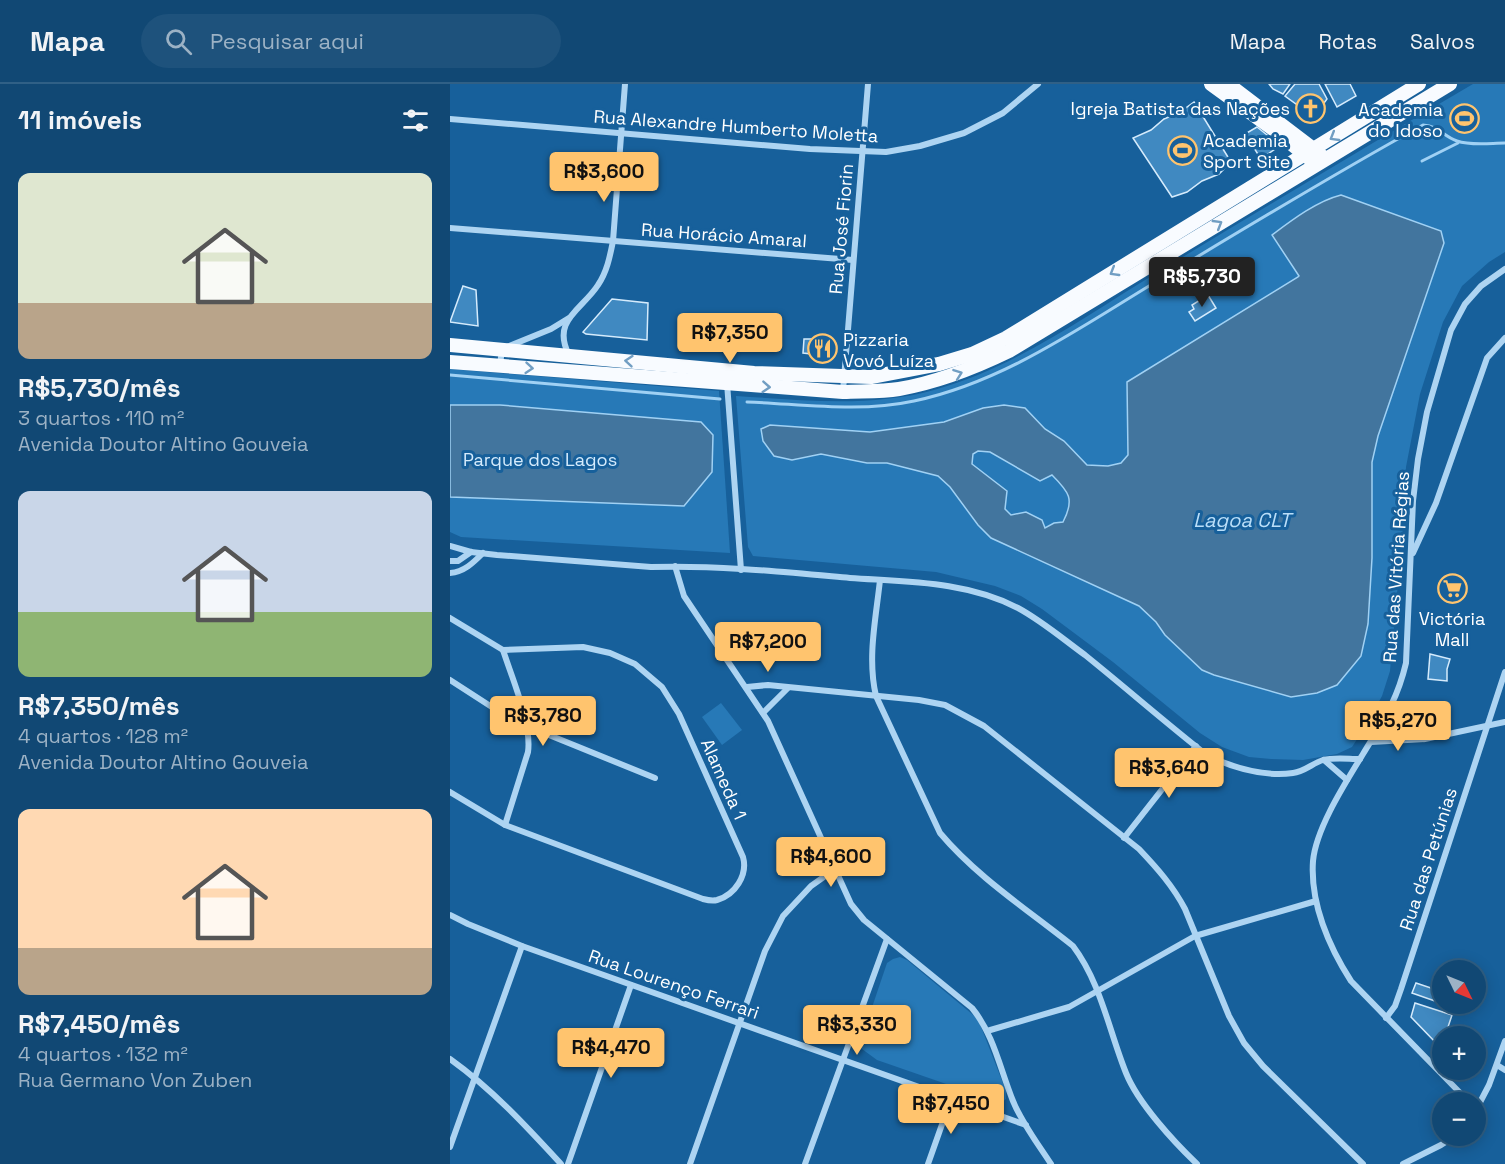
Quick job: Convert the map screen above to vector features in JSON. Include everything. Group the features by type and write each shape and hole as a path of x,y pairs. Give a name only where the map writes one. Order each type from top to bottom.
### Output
{"main road":[{"path":"1211,84 1277,132 1309,152"},
{"path":"1228,84 1320,162"},
{"path":"450,362 843,392 897,390 943,379 1010,351 1309,152 1419,84"},
{"path":"450,344 754,373 845,377 897,373 972,354 1006,338 1320,162 1450,84"}],"street":[{"path":"570,356 562,338 570,318 598,285 608,265 613,241 626,84"},
{"name":"Rua José Fiorin","path":"843,392 868,84"},
{"name":"Rua Alexandre Humberto Moletta","path":"450,119 862,152 886,152 920,146 964,133 1003,113 1038,84"},
{"name":"Rua Horácio Amaral","path":"450,228 853,260"},
{"name":"Rua das Vitória Régias","path":"1459,1092 1351,981 1330,944 1316,901 1313,860 1320,833 1347,780 1389,712 1400,688 1406,663 1413,501 1418,459 1427,412 1451,330 1465,304 1481,286 1505,269"},
{"path":"500,366 502,349 551,329 570,318"},
{"path":"1411,558 1436,502 1487,358 1505,338"},
{"path":"741,570 727,384 734,375 746,376 754,373"},
{"path":"450,546 471,552 651,567 675,566 936,584 974,590 1016,607 1057,634 1208,756 1224,764 1271,774 1295,773 1324,760 1360,759"},
{"path":"450,561 458,561 471,552"},
{"path":"450,573 457,573 471,565 483,553"},
{"path":"675,566 684,596 763,713 857,913 972,1008 982,1020 1013,1102 1051,1164"},
{"path":"880,580 872,655 872,680 876,696 940,833 976,869 1073,946 1083,959 1097,992 1127,1076 1152,1115 1197,1164"},
{"path":"450,618 503,650 527,728 530,742 528,752 506,825"},
{"name":"Alameda 1","path":"450,792 506,825 703,899 716,900 729,894 739,884 744,870 743,857 678,714 662,687 635,664 601,651 583,647 503,650"},
{"name":"Rua das Petúnias","path":"1386,1018 1395,1006 1401,989 1505,672"},
{"path":"450,680 527,728 655,778"},
{"path":"747,687 768,685 945,705 984,726 1139,849 1176,893 1185,909 1229,1016 1244,1043 1263,1066 1363,1164"},
{"path":"763,713 788,688"},
{"path":"1389,712 1425,739"},
{"path":"1371,742 1425,739 1505,722"},
{"path":"1124,838 1196,746"},
{"path":"1324,760 1347,780"},
{"path":"690,1164 765,951 783,916 811,886 835,869"},
{"path":"987,1031 1069,1007 1195,936 1316,901"},
{"name":"Rua Lourenço Ferrari","path":"450,915 522,946 1026,1126"},
{"path":"805,1164 887,939"},
{"path":"450,1147 522,946"},
{"path":"568,1164 631,985"},
{"path":"1484,1092 1505,1041"},
{"path":"450,1059 475,1077 561,1164"},
{"path":"1497,1065 1505,1070"},
{"path":"928,1164 951,1099"},
{"path":"1403,1164 1415,1161 1440,1146"}],"green space":[{"path":"1473,84 1505,84 1505,252 1489,262 1462,286 1443,322 1420,394 1406,467 1404,517 1390,671 1382,696 1352,747 1337,754 1303,760 1249,757 1222,747 1200,733 1113,662 1042,609 1021,596 995,586 936,572 753,556 748,547 736,396 810,401 885,399 934,390 993,368 1050,339"},
{"name":"Parque dos Lagos","path":"450,369 719,391 730,553 461,537 450,532"},
{"path":"721,703 742,730 722,745 702,717"},
{"path":"900,957 907,960 978,1019 1006,1091 1006,1099 1001,1103 877,1060 862,1049 861,1040 887,963"}],"water":[{"name":"Lagoa CLT","path":"1341,195 1441,231 1444,243 1378,436 1372,462 1372,558 1368,624 1361,656 1337,685 1317,693 1291,697 1202,670 1165,635 1156,622 1139,606 991,538 978,525 950,487 938,476 887,463 867,463 821,454 792,460 774,456 763,441 761,429 770,425 870,432 944,422 983,408 1004,405 1025,408 1045,429 1064,441 1087,465 1108,466 1121,463 1128,455 1127,382 1298,277 1272,235 1305,212","holes":["978,451 990,452 1040,481 1052,475 1063,486 1068,496 1069,507 1063,522 1054,523 1045,528 1042,520 1026,512 1011,515 1005,509 1007,491 972,464 973,454"]},
{"name":"Parque dos Lagos","path":"450,405 500,405 701,422 713,435 712,472 684,506 450,497"}],"building":[{"path":"1269,84 1290,84 1283,94"},
{"name":"Igreja Batista das Nações","path":"1295,84 1319,84 1327,99 1314,117 1285,96"},
{"path":"1325,84 1350,84 1356,96 1337,107"},
{"name":"Academia Sport Site","path":"1194,102 1231,162 1219,174 1202,181 1187,192 1172,197 1133,138 1151,130 1164,119"},
{"path":"1257,127 1276,142 1275,149 1261,159 1245,134"},
{"path":"463,286 476,290 478,326 450,322"},
{"path":"1208,295 1216,308 1195,321 1189,312 1194,309 1192,305"},
{"path":"612,299 648,303 647,340 583,332"},
{"path":"804,339 828,339 826,354 803,353"},
{"path":"1430,654 1450,659 1447,681 1428,679"},
{"path":"1416,983 1432,988 1432,1000 1412,993"},
{"path":"1415,1003 1432,1009 1432,1014 1452,1015 1448,1026 1432,1026 1432,1039 1411,1017"}],"waterway":[{"path":"747,402 851,407 893,405 946,393 977,382 1036,354 1285,204 1423,125 1433,127 1463,143 1505,143"},
{"path":"1422,161 1458,143"},
{"path":"450,375 720,399"}],"place":[{"name":"Igreja Batista das Nações","path":"1311,108"},
{"name":"Academia do Idoso","path":"1464,119"},
{"name":"Academia Sport Site","path":"1182,150"},
{"name":"Pizzaria Vovó Luíza","path":"822,349"},
{"name":"Victória Mall","path":"1452,589"}]}
